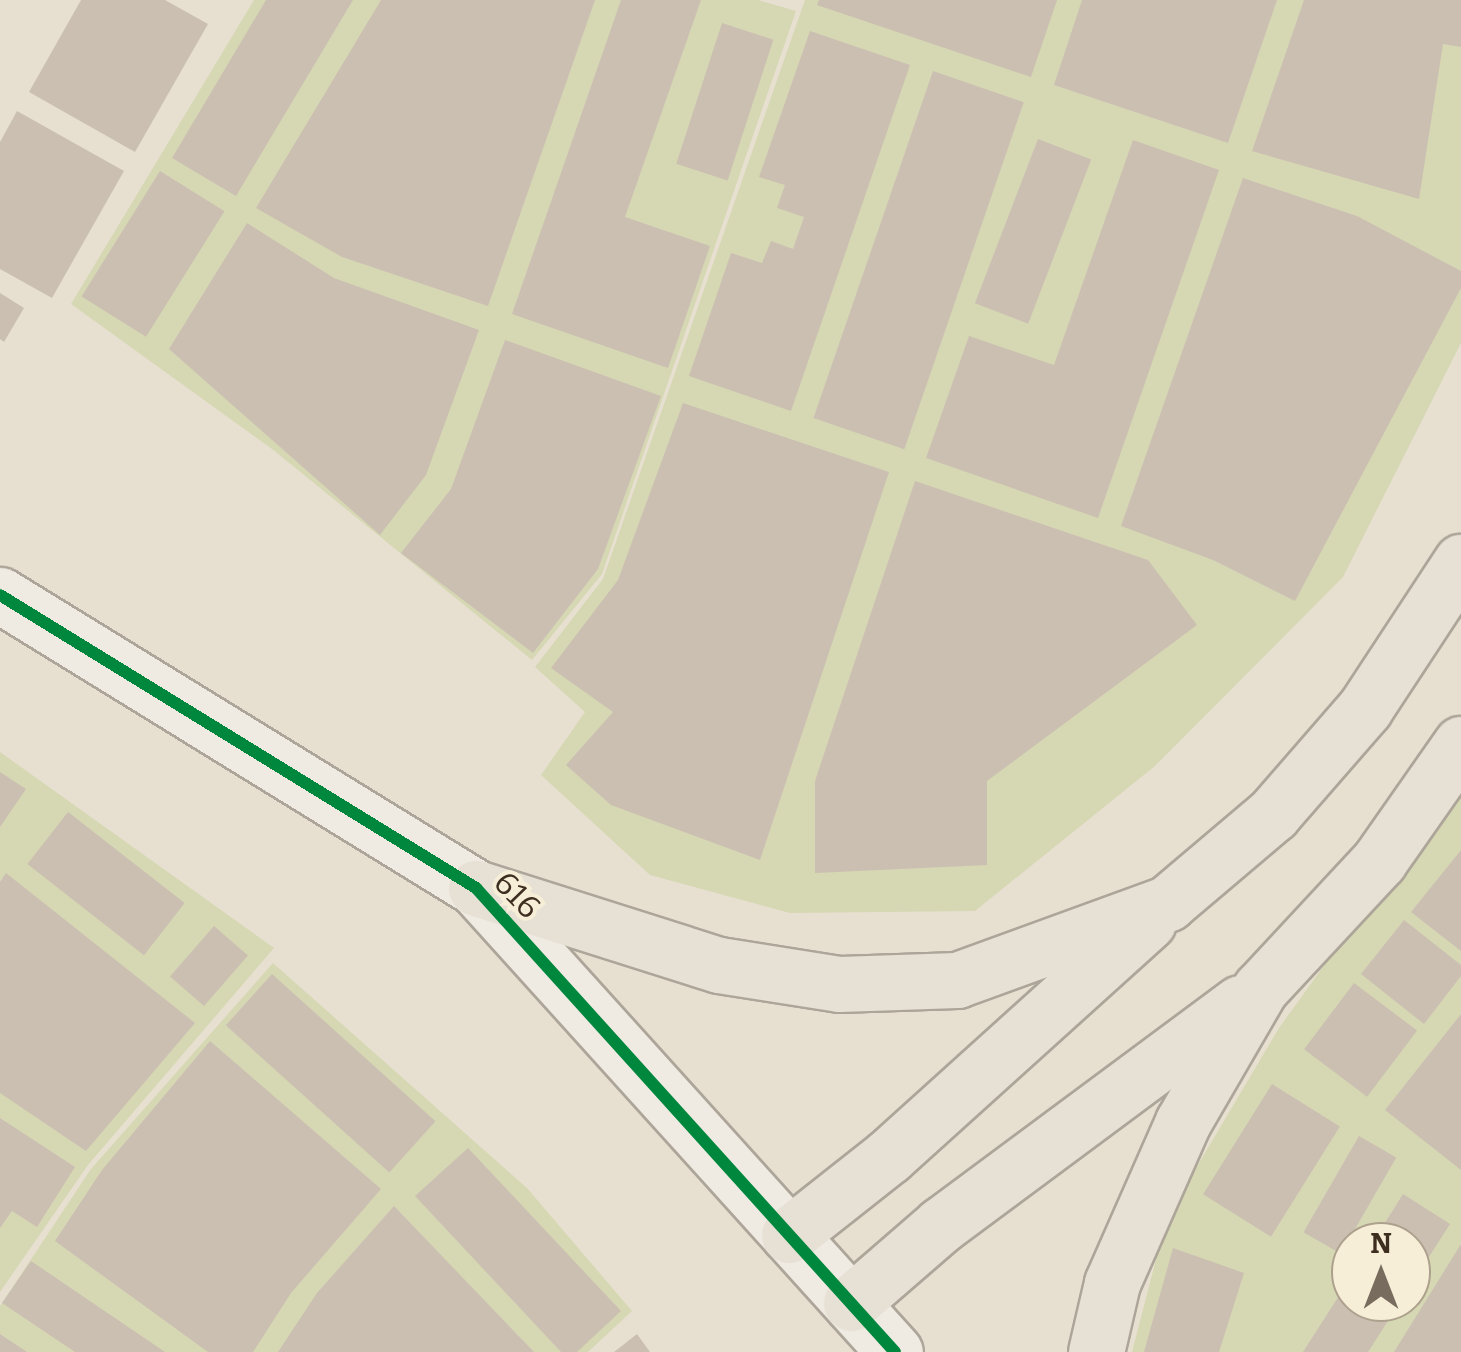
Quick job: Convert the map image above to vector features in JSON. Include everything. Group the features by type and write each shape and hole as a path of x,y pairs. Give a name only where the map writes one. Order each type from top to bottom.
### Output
{"main road":[{"path":"789,1234 889,1156 1168,903 1274,814 1365,708 1461,562"},
{"path":"850,1304 941,1225 1260,989 1379,861 1461,744"},
{"path":"476,888 719,965 839,984 956,980 1168,903"},
{"path":"1096,1352 1112,1283 1183,1122 1260,989"}],"street":[{"name":"616","path":"0,596 476,888 895,1352"}],"green space":[{"path":"254,0 758,0 796,11 602,574 532,660 272,449 71,304"},
{"path":"805,0 1461,0 1461,343 1343,577 1155,766 975,911 790,913 650,875 541,775 585,712 535,667 603,579"},
{"path":"0,752 274,948 88,1165 0,1292"},
{"path":"1461,775 1461,1352 1132,1352 1167,1217 1279,1028"},
{"path":"273,963 527,1188 632,1311 588,1352 0,1352 0,1306 91,1169"}],"building":[{"path":"81,0 165,0 208,24 135,152 29,92"},
{"path":"266,0 353,0 236,196 172,158"},
{"path":"381,0 595,0 488,306 342,257 256,208"},
{"path":"621,0 701,0 625,217 710,246 668,368 512,314"},
{"path":"819,0 1057,0 1031,77 817,5"},
{"path":"1082,0 1277,0 1228,143 1054,85"},
{"path":"1304,0 1461,0 1461,47 1443,44 1419,199 1252,151"},
{"path":"722,23 773,40 728,180 676,164"},
{"path":"810,31 910,65 791,411 689,376 731,253 762,263 771,241 793,249 804,217 777,208 785,185 759,177"},
{"path":"933,71 1024,102 904,449 814,418"},
{"path":"17,111 124,171 52,298 0,269 0,142"},
{"path":"1038,139 1091,159 1028,324 975,303"},
{"path":"1133,140 1219,170 1098,518 926,458 969,336 1054,365"},
{"path":"160,171 224,211 146,337 82,297"},
{"path":"1243,178 1357,216 1461,271 1461,288 1295,601 1213,560 1121,526"},
{"path":"247,223 334,278 479,330 426,475 380,535 169,349"},
{"path":"0,293 24,308 4,342 0,339"},
{"path":"505,340 661,396 598,569 533,653 401,553 451,489"},
{"path":"683,403 889,472 760,860 611,805 566,765 613,712 551,668 618,580"},
{"path":"915,481 1148,560 1197,625 987,781 987,865 815,873 815,781"},
{"path":"0,772 26,789 0,827"},
{"path":"68,812 185,903 144,955 27,864"},
{"path":"1461,850 1461,951 1411,912"},
{"path":"6,873 195,1023 86,1151 0,1093 0,882"},
{"path":"1404,920 1461,965 1461,976 1424,1024 1361,974"},
{"path":"214,926 248,956 204,1006 170,977"},
{"path":"272,974 435,1121 389,1172 226,1025"},
{"path":"1354,983 1417,1031 1367,1097 1304,1049"},
{"path":"1461,1014 1461,1170 1385,1110"},
{"path":"210,1041 381,1189 291,1293 253,1352 208,1352 55,1241 102,1170"},
{"path":"1272,1084 1340,1126 1271,1237 1203,1194"},
{"path":"0,1118 75,1167 37,1227 12,1211 0,1228"},
{"path":"1359,1136 1396,1158 1359,1222 1331,1222 1331,1248 1304,1232"},
{"path":"468,1148 621,1311 577,1352 561,1352 415,1196"},
{"path":"1403,1194 1450,1224 1431,1254 1431,1222 1386,1222"},
{"path":"394,1206 534,1352 278,1352 317,1293"},
{"path":"1461,1244 1461,1352 1394,1352 1413,1322 1431,1322 1431,1292"},
{"path":"1173,1248 1244,1273 1219,1352 1144,1352"},
{"path":"31,1261 165,1352 75,1352 2,1303"},
{"path":"1331,1308 1331,1322 1387,1322 1368,1352 1303,1352"},
{"path":"0,1334 27,1352 0,1352"},
{"path":"637,1334 650,1352 614,1352"}],"cycle path":[{"path":"0,595 476,888 895,1352"}]}
